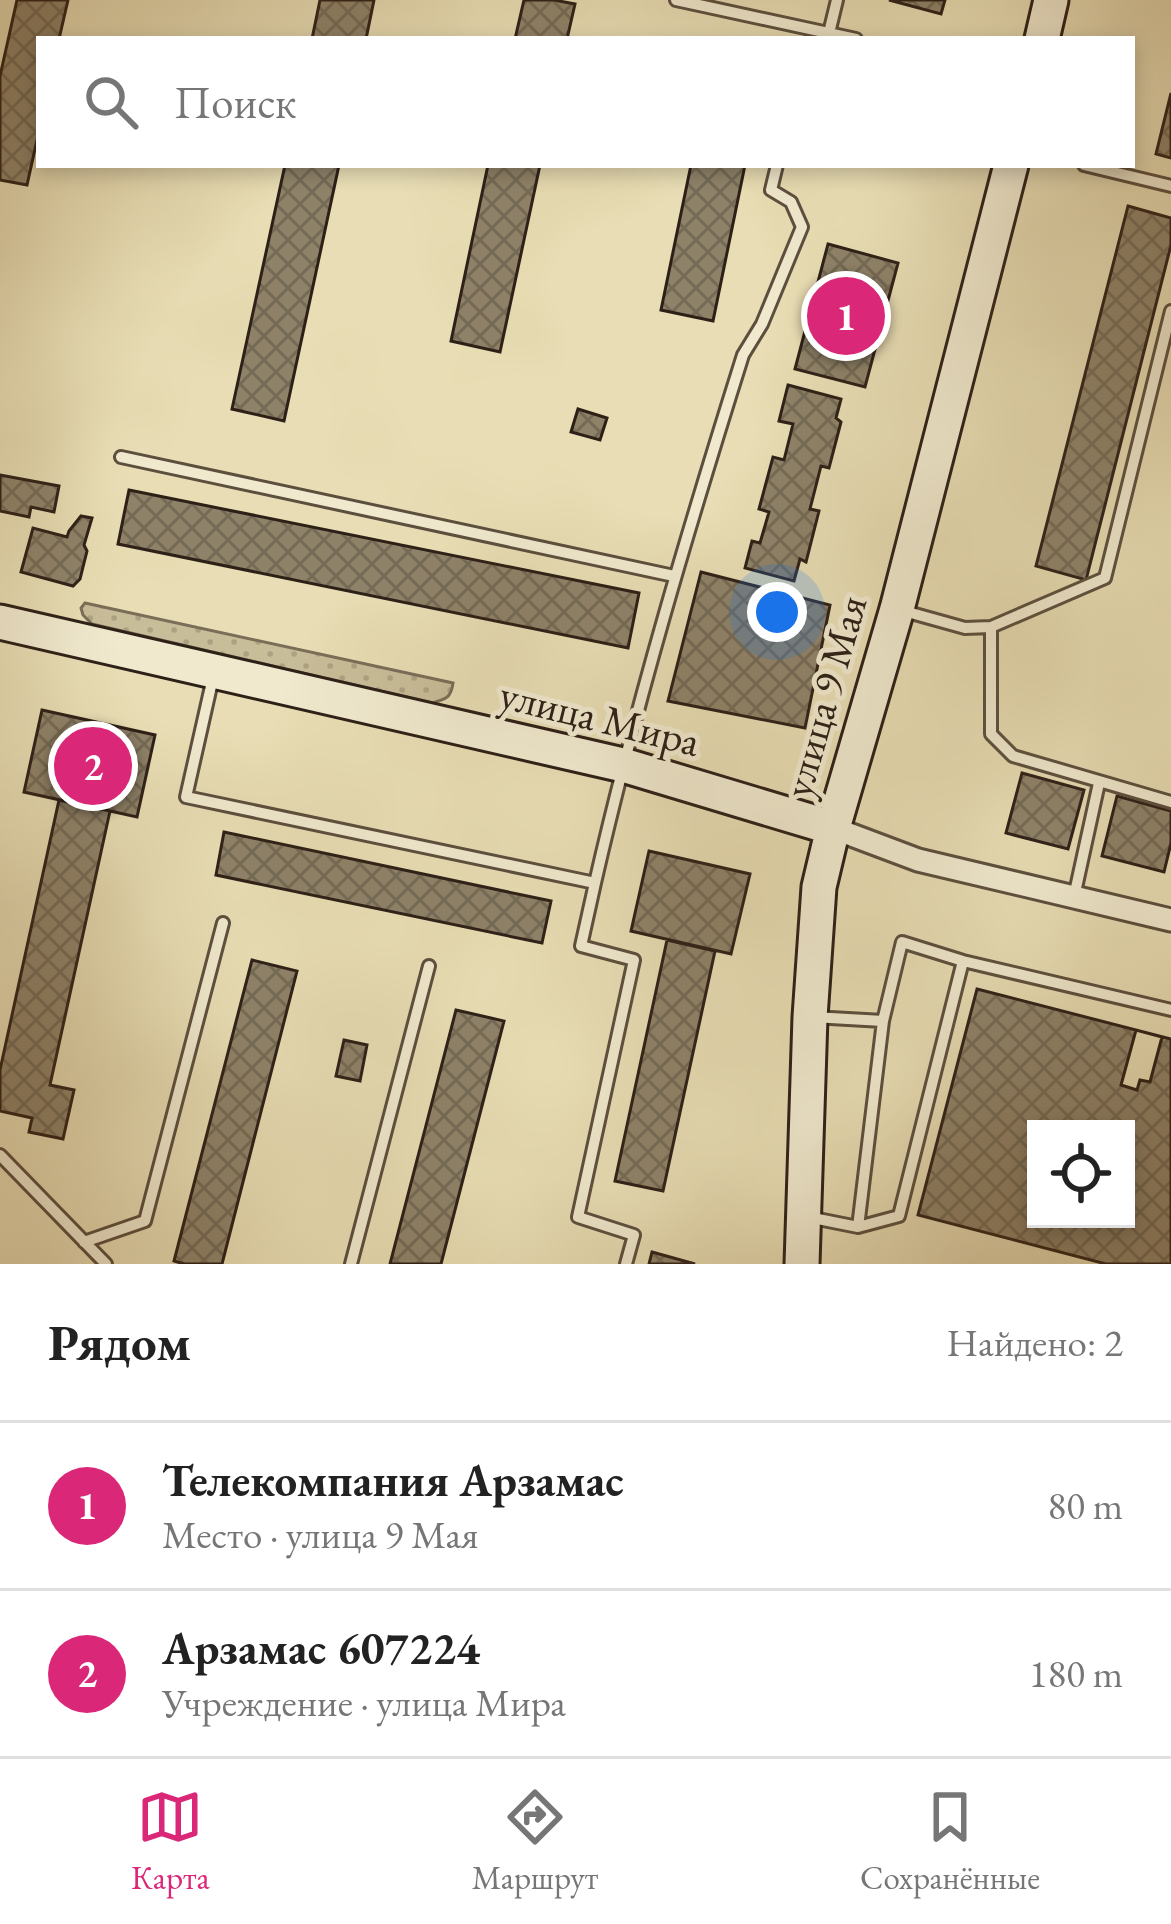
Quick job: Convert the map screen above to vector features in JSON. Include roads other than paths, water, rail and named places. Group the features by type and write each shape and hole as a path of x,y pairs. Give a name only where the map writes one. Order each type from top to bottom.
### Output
{"main road":[{"path":"1043,36 1051,0"},
{"name":"улица 9 Мая","path":"802,1264 819,887 897,609 1010,168"},
{"name":"улица Мира","path":"0,622 623,765 832,828"}],"street":[{"name":"улица Мира","path":"832,828 918,860 1171,920"}],"lane":[{"path":"676,0 808,34 842,36"},
{"path":"829,33 837,0"},
{"path":"626,1264 634,1235 578,1217 634,960 581,946 674,576 742,356 762,324 802,227 790,202 771,190 776,168"},
{"path":"1096,168 1171,186"},
{"path":"897,609 965,628 991,627 1105,578 1171,311"},
{"path":"121,458 674,576"},
{"path":"991,627 991,734 1013,756 1171,802"},
{"path":"214,672 186,797 595,883"},
{"path":"1074,899 1099,783"},
{"path":"84,1242 145,1222 223,923"},
{"path":"858,1227 883,1021 902,942 962,961 1171,1010"},
{"path":"803,1216 858,1227 899,1216 962,961"},
{"path":"351,1264 429,966"},
{"path":"810,1017 883,1021"},
{"path":"0,1155 106,1264"}],"place":[{"name":"Телекомпания Арзамас","path":"846,316"},
{"name":"Арзамас 607224","path":"93,766"}]}
